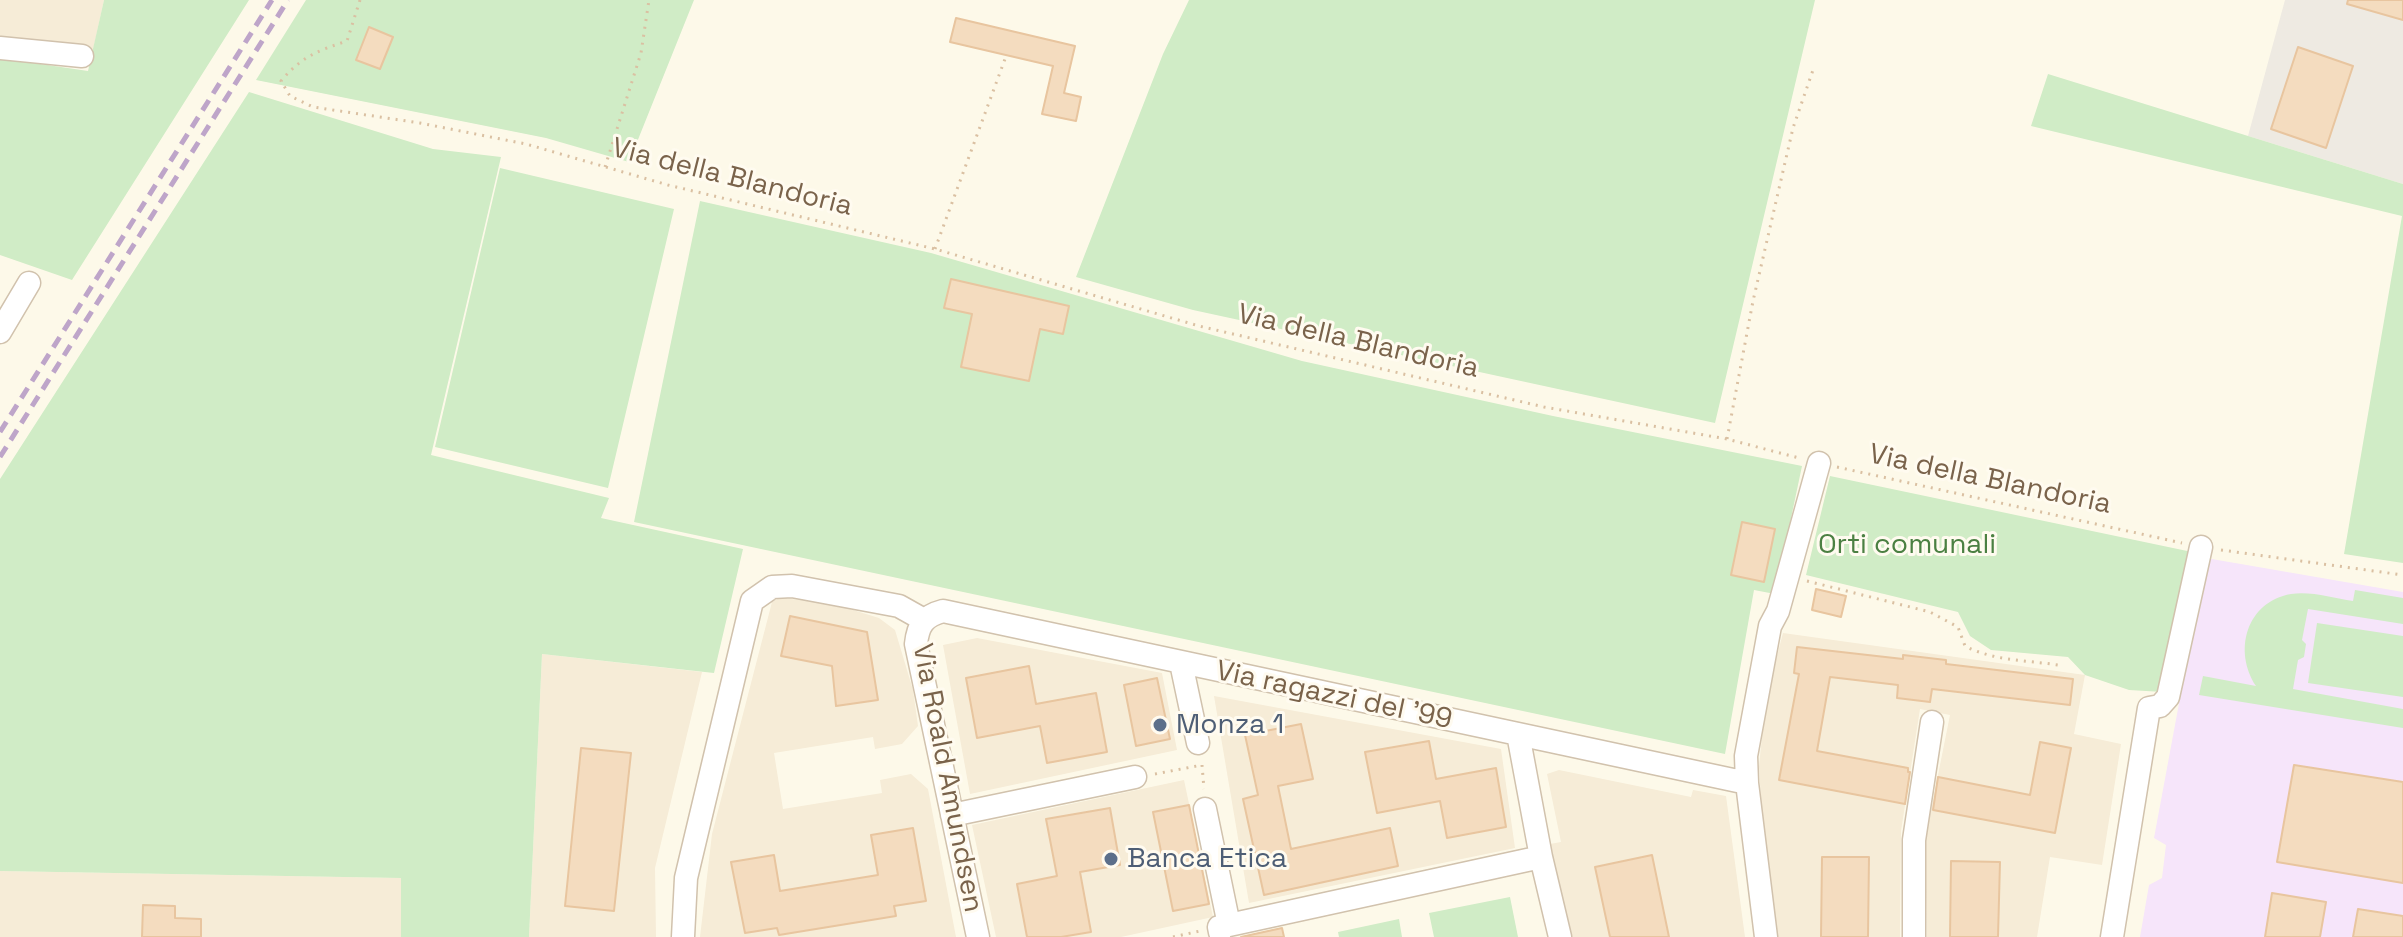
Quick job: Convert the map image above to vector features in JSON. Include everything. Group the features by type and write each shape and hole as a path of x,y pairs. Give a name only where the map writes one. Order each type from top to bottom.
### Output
{"street":[{"path":"0,48 82,56"},
{"path":"0,332 29,283"},
{"path":"1766,937 1746,756 1770,626 1778,611 1819,463"},
{"path":"2112,937 2149,708 2160,706 2168,697 2201,547"},
{"path":"683,937 686,878 752,601 772,587 792,586 899,606 924,620"},
{"name":"Via ragazzi del '99","path":"924,620 943,611 1747,783"},
{"name":"Via Roald Amundsen","path":"924,620 917,631 916,644 978,937"},
{"path":"1181,663 1198,743"},
{"path":"1914,937 1914,840 1932,722"},
{"path":"1518,734 1560,937"},
{"path":"952,815 1135,777"},
{"path":"1205,809 1223,930 1541,857"}],"path":[{"name":"Via della Blandoria","path":"360,0 347,41 317,51 296,63 281,81 290,96 313,107 420,123 526,144 668,185 935,249 1199,326 1544,407 1727,439 1819,463 2201,547 2403,575"},
{"path":"605,167 641,53 649,0"},
{"path":"935,249 1005,59"},
{"path":"1727,439 1753,301 1793,128 1813,70"},
{"path":"1788,575 1930,612 1958,627 1965,646 1981,654 2058,665"},
{"path":"1198,743 1205,809"},
{"path":"1135,777 1202,765"},
{"path":"1173,937 1223,930"}],"shaded area":[{"path":"0,0 104,0 93,50 0,39"},
{"path":"2285,0 2403,0 2403,184 2248,136"},
{"path":"2206,558 2403,592 2403,937 2140,937 2149,885 2162,878 2166,845 2154,838"},
{"path":"779,598 827,602 879,618 895,630 913,690 918,726 902,744 875,749 873,737 774,753 783,809 882,793 880,780 911,774 928,789 956,937 700,937 712,834 772,602"},
{"path":"1783,633 2085,675 2074,734 2121,744 2102,865 2050,857 2037,937 1927,937 1925,840 1950,715 1920,709 1901,831 1900,937 1776,937 1763,835 1759,766 1766,698"},
{"path":"977,638 1162,673 1177,750 970,794 943,645"},
{"path":"542,654 702,672 655,868 656,937 529,937"},
{"path":"1214,696 1501,749 1515,848 1249,903"},
{"path":"1559,770 1691,797 1693,790 1726,796 1745,937 1572,937 1550,844 1561,842 1547,774"},
{"path":"1184,780 1213,917 1121,937 996,937 972,825"},
{"path":"0,871 401,878 401,937 0,937"}],"green space":[{"path":"104,0 249,0 72,280 0,255 0,58 88,71"},
{"path":"306,0 694,0 629,162 546,138 256,80"},
{"path":"1189,0 1815,0 1715,423 1193,310 1076,277 1163,54"},
{"path":"2048,74 2403,184 2403,563 2344,554 2402,216 2031,126"},
{"path":"249,92 433,149 501,157 431,455 609,498 601,518 743,549 714,673 542,654 529,937 401,937 401,878 0,871 0,479"},
{"path":"500,168 674,209 608,488 435,447"},
{"path":"700,201 931,253 1302,361 1802,466 1775,594 1754,590 1725,754 634,522"},
{"name":"Orti comunali","path":"1830,476 2192,552 2163,692 2129,690 2085,675 2068,657 1991,650 1970,636 1958,612 1806,575"},
{"path":"2355,590 2403,598 2403,624 2308,609 2302,640 2306,644 2304,657 2298,660 2293,689 2403,709 2403,728 2199,695 2203,676 2256,686 2245,658 2245,644 2254,617 2263,607 2276,599 2299,593 2353,601"},
{"path":"2317,623 2403,636 2403,697 2308,683"},
{"path":"1510,897 1518,937 1434,937 1429,913"},
{"path":"1399,919 1402,937 1339,937 1338,932"}],"building":[{"path":"2348,0 2403,0 2403,20 2347,4"},
{"path":"956,18 1075,46 1064,93 1081,97 1076,121 1042,114 1053,66 950,42"},
{"path":"369,27 393,37 380,69 356,60"},
{"path":"2298,47 2353,66 2326,148 2271,129"},
{"path":"951,279 1069,306 1063,334 1040,329 1029,381 961,367 972,314 944,308"},
{"path":"1742,522 1775,529 1764,582 1731,575"},
{"path":"1816,589 1846,596 1841,617 1812,610"},
{"path":"790,616 867,632 878,700 836,706 832,666 781,656"},
{"path":"1797,647 1903,659 1903,655 1946,660 1946,664 2073,679 2070,705 1932,689 1930,702 1897,698 1898,685 1830,677 1817,751 1908,768 1905,804 1779,780 1799,674 1794,673"},
{"path":"1029,666 1036,704 1096,693 1107,752 1047,763 1040,726 977,738 966,678"},
{"path":"1157,678 1170,739 1136,746 1124,685"},
{"path":"1301,724 1313,779 1278,786 1291,849 1390,828 1398,866 1264,895 1243,799 1258,795 1245,735"},
{"path":"1429,741 1436,779 1496,768 1506,827 1447,838 1440,801 1377,813 1365,752"},
{"path":"2040,742 2071,748 2055,833 1933,810 1938,777 2030,795"},
{"path":"581,748 631,753 614,911 565,906"},
{"path":"2294,765 2403,782 2403,883 2277,862"},
{"path":"1189,805 1209,904 1173,911 1153,812"},
{"path":"1110,808 1120,865 1080,872 1091,932 1061,937 1027,937 1017,884 1057,876 1046,819"},
{"path":"913,828 926,901 894,906 896,916 779,935 777,928 745,933 731,862 774,855 780,891 878,875 871,835"},
{"path":"1652,855 1669,937 1610,937 1595,867"},
{"path":"1822,857 1869,857 1868,937 1821,937"},
{"path":"1951,861 2000,862 1998,937 1950,937"},
{"path":"2272,893 2326,902 2320,937 2265,937"},
{"path":"143,905 175,906 175,918 201,919 201,937 142,937"},
{"path":"2358,909 2403,916 2403,937 2353,937"},
{"path":"1282,928 1284,937 1241,937"}],"railway":[{"path":"0,432 272,0"},
{"path":"0,457 288,0"}],"place":[{"name":"Monza 1","path":"1160,725"},
{"name":"Banca Etica","path":"1111,859"}]}
